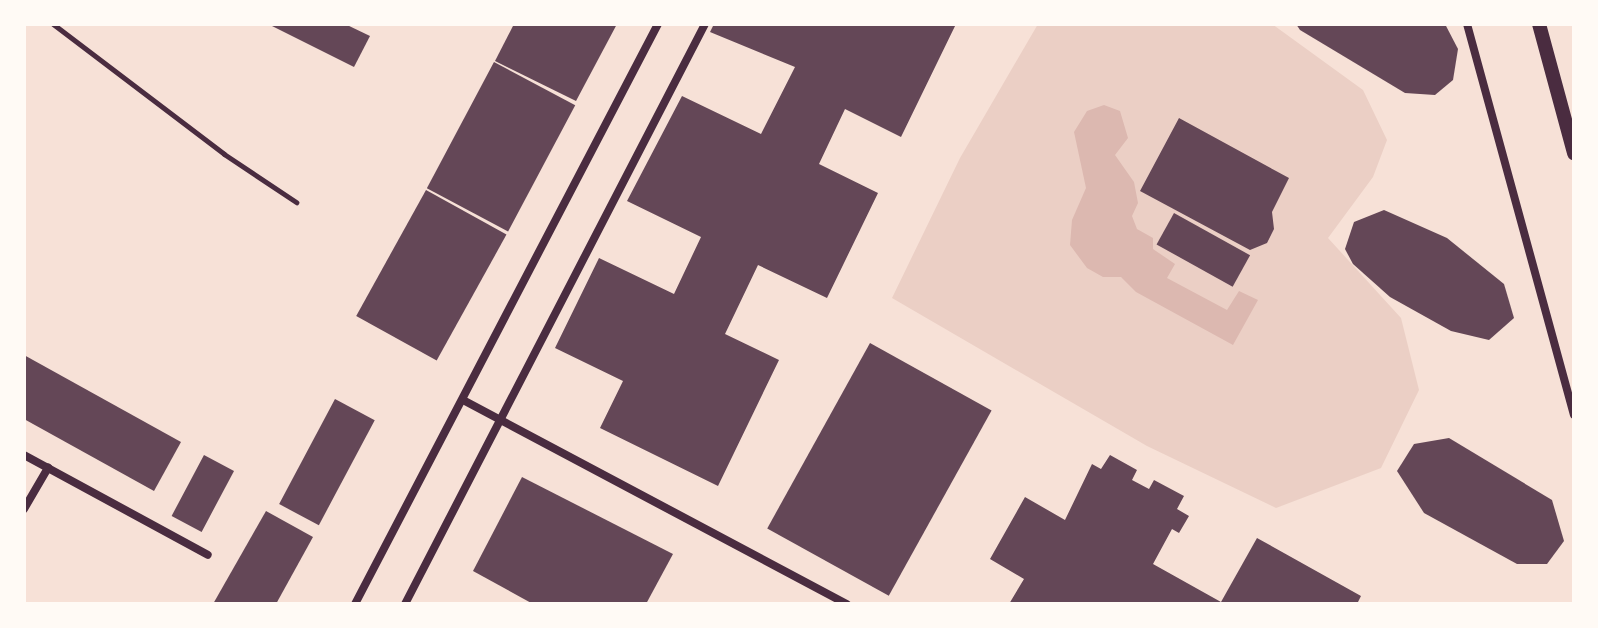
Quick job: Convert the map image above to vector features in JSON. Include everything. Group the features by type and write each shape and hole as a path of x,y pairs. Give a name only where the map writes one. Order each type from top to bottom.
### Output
{"street":[{"path":"355,604 658,24"},
{"path":"405,604 705,24"},
{"path":"1467,24 1574,415"},
{"path":"1539,24 1574,153"},
{"path":"463,400 847,604"},
{"path":"24,455 208,555"},
{"path":"24,509 48,468"}],"path":[{"path":"53,24 211,146 296,202"}],"shaded area":[{"path":"1038,24 1272,24 1363,90 1387,140 1373,177 1328,238 1401,318 1419,390 1381,468 1276,508 1147,446 892,298 960,158"},
{"path":"1104,105 1120,111 1128,138 1115,155 1134,182 1138,203 1132,216 1137,229 1153,238 1153,249 1175,264 1167,278 1227,310 1239,291 1258,300 1233,345 1136,292 1121,277 1103,277 1087,268 1070,245 1072,220 1086,188 1074,132 1087,111"}],"building":[{"path":"268,24 345,24 370,36 354,67"},
{"path":"514,24 617,24 576,101 495,61"},
{"path":"714,24 956,24 901,137 845,109 819,164 878,193 827,298 758,265 725,334 779,360 718,486 600,428 623,381 555,348 599,258 674,294 701,237 627,201 682,96 761,134 795,67 710,32"},
{"path":"1296,24 1445,24 1458,49 1453,80 1435,95 1405,93 1300,30"},
{"path":"494,62 575,105 508,231 427,188"},
{"path":"1179,118 1289,178 1272,212 1274,229 1267,243 1250,250 1140,191"},
{"path":"426,190 506,235 437,361 356,316"},
{"path":"1384,210 1447,238 1504,284 1514,318 1489,340 1451,331 1390,297 1353,264 1345,249 1354,222"},
{"path":"1174,213 1250,255 1233,287 1157,244"},
{"path":"870,343 992,410 889,596 767,528"},
{"path":"24,355 181,442 154,491 24,419"},
{"path":"335,399 375,420 319,525 279,504"},
{"path":"1449,438 1552,500 1564,541 1547,564 1517,564 1424,513 1397,471 1414,444"},
{"path":"204,455 234,471 202,532 172,516"},
{"path":"1110,455 1137,470 1132,480 1149,489 1154,480 1184,496 1177,509 1189,516 1179,533 1172,529 1153,564 1221,602 1257,538 1361,596 1357,604 1009,604 1024,579 990,559 1025,497 1065,520 1092,464 1101,469"},
{"path":"522,477 673,554 646,604 533,604 473,571"},
{"path":"266,511 313,537 276,604 213,604"}]}
